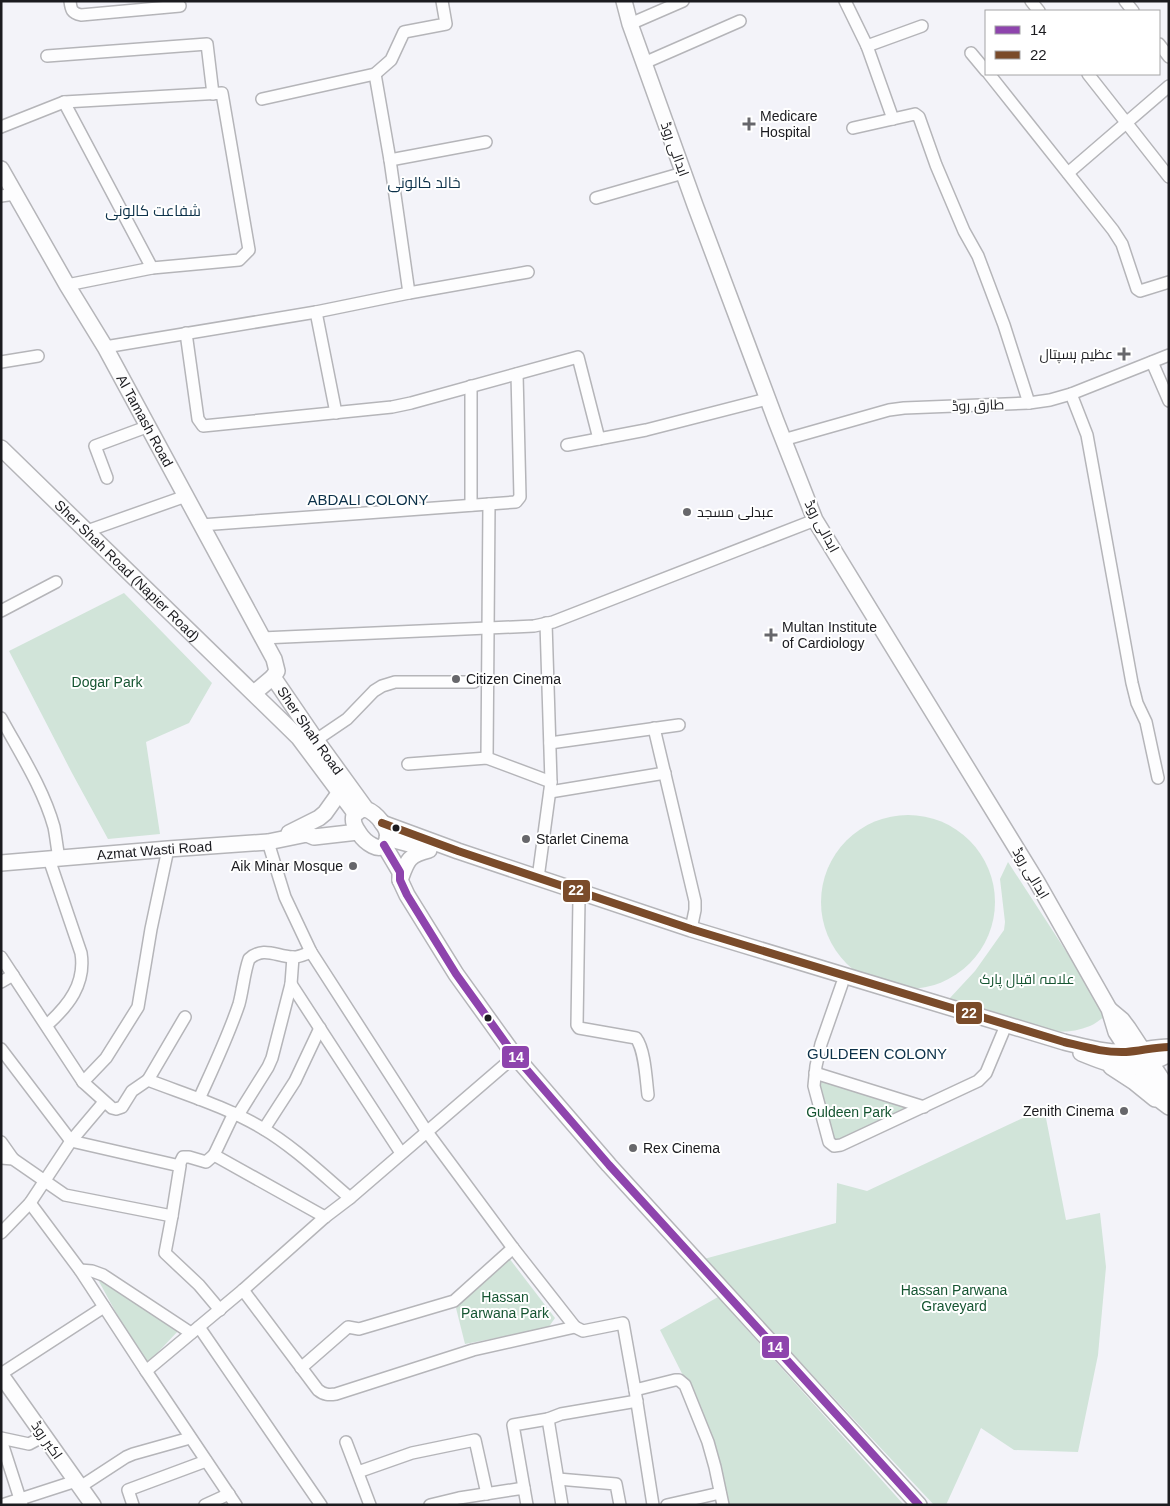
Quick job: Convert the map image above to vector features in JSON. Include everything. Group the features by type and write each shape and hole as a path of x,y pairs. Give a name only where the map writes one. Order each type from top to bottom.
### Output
{"main road":[{"name":"ابدالی روڈ","path":"624,1 630,24 683,173 767,399 815,520 1036,882 1111,1016 1122,1020 1140,1057"},
{"name":"Al Tamash Road","path":"2,170 8,195 105,346 202,525 277,666 277,671 273,677"},
{"name":"Sher Shah Road (Napier Road)","path":"2,449 254,693"},
{"name":"Sher Shah Road","path":"273,677 316,740 359,820 299,738 254,693 273,677"},
{"path":"273,841 319,818 325,813 340,792"},
{"path":"919,1505 609,1164 514,1056 456,974 407,895 400,880 395,876 383,843 386,829 372,812 359,820 368,844 373,847 383,843 433,846 538,878 1004,1030 1064,1045 1113,1051 1140,1057 1169,1054"},
{"name":"Azmat Wasti Road","path":"1,863 273,841 307,834 314,829 359,820"},
{"path":"382,823 433,846 579,899 842,984 885,992 1064,1045 1104,1062 1130,1067 1140,1057 1156,1047 1169,1047"},
{"path":"400,880 406,863 412,856 433,846"},
{"path":"1087,1047 1106,1037 1111,1030 1111,1016"},
{"path":"1140,1057 1169,1090"},
{"path":"1140,1057 1161,1101 1169,1108"},
{"path":"1104,1062 1169,1108"},
{"name":"اکبر روڈ","path":"1,1374 92,1505"}],"street":[{"path":"70,1 74,14 82,15 180,6"},
{"path":"262,100 375,74 391,60 404,32 446,24 442,1"},
{"path":"630,24 683,1"},
{"path":"845,1 867,46 892,119"},
{"path":"644,63 740,21"},
{"path":"867,46 922,26"},
{"path":"47,56 207,44 213,94"},
{"path":"1160,45 1169,57"},
{"path":"971,53 985,70"},
{"path":"375,74 390,160 409,293"},
{"path":"990,75 1113,230 1122,244 1137,289 1140,291 1146,290 1169,282"},
{"path":"1089,75 1169,177"},
{"path":"1068,173 1169,86"},
{"path":"1,127 64,102 222,93 250,250 239,260 152,268 67,285"},
{"path":"64,102 152,268"},
{"path":"853,128 915,114 919,117 936,165 964,231 978,256 1004,325 1029,403"},
{"path":"390,160 486,142"},
{"path":"596,198 683,173"},
{"path":"105,346 316,312 528,272"},
{"path":"316,312 336,413"},
{"path":"186,333 198,419 203,426 392,407 578,357 599,439"},
{"name":"طارق روڈ","path":"783,440 889,410 1029,403 1050,400 1071,394 1169,355"},
{"path":"1,362 38,356"},
{"path":"1152,362 1169,401"},
{"path":"202,525 516,502 520,497 517,374"},
{"path":"471,386 471,505"},
{"path":"1071,394 1087,435 1132,683 1137,703 1146,722 1158,778"},
{"path":"567,446 646,430 767,399"},
{"path":"107,478 95,446 149,426"},
{"path":"87,531 186,496"},
{"path":"487,758 489,504"},
{"path":"262,638 534,626 815,520"},
{"path":"1,611 56,582"},
{"path":"538,878 551,787 546,623"},
{"path":"316,740 347,719 374,691 382,686 395,682 474,682"},
{"path":"1,718 31,772 46,804 54,828 54,858 81,953 82,969 73,996 47,1026"},
{"path":"550,743 679,725"},
{"path":"654,728 695,901 691,929"},
{"path":"408,764 487,758 551,787 665,773"},
{"path":"273,841 285,897 311,952 427,1132 513,1248 575,1326 582,1331 623,1323 654,1505"},
{"path":"83,1082 106,1058 138,1007 151,929 168,849"},
{"path":"579,899 577,1025 579,1028 636,1038 641,1050 648,1095"},
{"path":"199,1099 233,1021 240,1001 249,959 254,954 262,952 293,958 311,952"},
{"path":"1,957 83,1082 112,1108 122,1107 132,1091 148,1080 185,1017"},
{"path":"220,1310 200,1285 165,1253 179,1165 183,1157 206,1162 214,1155 236,1114 268,1067 291,984 293,958"},
{"path":"1,982 13,975"},
{"path":"291,984 401,1153"},
{"path":"842,984 821,1044 814,1086 829,1142 834,1146 841,1145 983,1078 1004,1030"},
{"path":"264,1129 295,1081 320,1028"},
{"path":"1,1049 72,1141 179,1165"},
{"path":"146,1371 220,1310 325,1217 350,1198 514,1056"},
{"path":"815,1073 924,1106"},
{"path":"148,1080 236,1114 264,1129 304,1158 350,1198"},
{"path":"1,1233 30,1203 72,1141 104,1102"},
{"path":"1,1142 7,1158 65,1195 172,1216"},
{"path":"214,1155 325,1217"},
{"path":"30,1203 80,1270 236,1505"},
{"path":"301,1368 348,1328 359,1329 454,1301 513,1248"},
{"path":"80,1270 92,1271 103,1276 195,1330 320,1505"},
{"path":"243,1290 301,1368 321,1393 324,1394 336,1394 473,1350 575,1326"},
{"path":"1,1374 104,1307"},
{"path":"527,1505 513,1425 548,1419 561,1414 636,1396 679,1380 685,1385 708,1442 722,1499 667,1505"},
{"path":"548,1419 562,1505"},
{"path":"21,1502 1,1439 29,1444 44,1436"},
{"path":"2,1505 21,1502 78,1484 133,1454 190,1438"},
{"path":"358,1472 412,1453 475,1440 486,1494"},
{"path":"346,1442 370,1505"},
{"path":"134,1505 128,1490 206,1461"},
{"path":"558,1479 616,1484 620,1505"},
{"path":"430,1505 459,1498 524,1488"},
{"path":"205,1505 229,1494"}],"green space":[{"name":"Dogar Park","path":"124,593 212,683 189,723 146,742 160,834 108,839 9,651"},
{"path":"899,815 917,815 941,821 956,829 970,840 981,854 989,869 994,885 994,919 989,935 981,950 970,964 956,975 933,986 917,989 899,989 875,983 860,975 846,964 835,950 824,927 821,911 821,893 827,869 835,854 846,840 860,829 883,818"},
{"name":"علامہ اقبال پارک","path":"1008,862 1101,1005 1104,1017 1092,1025 1074,1031 1058,1032 1022,1027 954,1005 949,999 975,971 1004,930 1005,922 1000,879"},
{"name":"Guldeen Park","path":"815,1073 924,1107 841,1145 829,1142"},
{"name":"Hassan Parwana Graveyard","path":"1044,1108 1066,1220 1100,1213 1106,1267 1098,1355 1078,1452 1014,1450 981,1428 946,1505 934,1505 704,1259 836,1223 837,1183 867,1191"},
{"name":"Hassan Parwana Park","path":"509,1258 555,1318 548,1328 465,1344 456,1308"},
{"path":"96,1276 178,1331 145,1366"},
{"path":"718,1297 904,1505 726,1505 703,1415 660,1330"}],"transit line":[{"name":"22","path":"382,823 458,851 691,929 1064,1042 1110,1052 1169,1047"},
{"name":"14","path":"384,845 400,872 400,880 407,895 456,974 515,1056 609,1165 919,1505"}],"place":[{"name":"Medicare Hospital","path":"749,124"},
{"name":"عظیم ہسپتال","path":"1124,354"},
{"name":"عبدلی مسجد","path":"687,512"},
{"name":"Multan Institute of Cardiology","path":"771,635"},
{"name":"Citizen Cinema","path":"456,679"},
{"name":"Starlet Cinema","path":"526,839"},
{"name":"Aik Minar Mosque","path":"353,866"},
{"name":"Zenith Cinema","path":"1124,1111"},
{"name":"Rex Cinema","path":"633,1148"}],"district":[{"name":"خالد کالونی","path":"424,182"},
{"name":"شفاعت کالونی","path":"153,210"},
{"name":"ABDALI COLONY","path":"368,499"},
{"name":"GULDEEN COLONY","path":"877,1053"}]}
